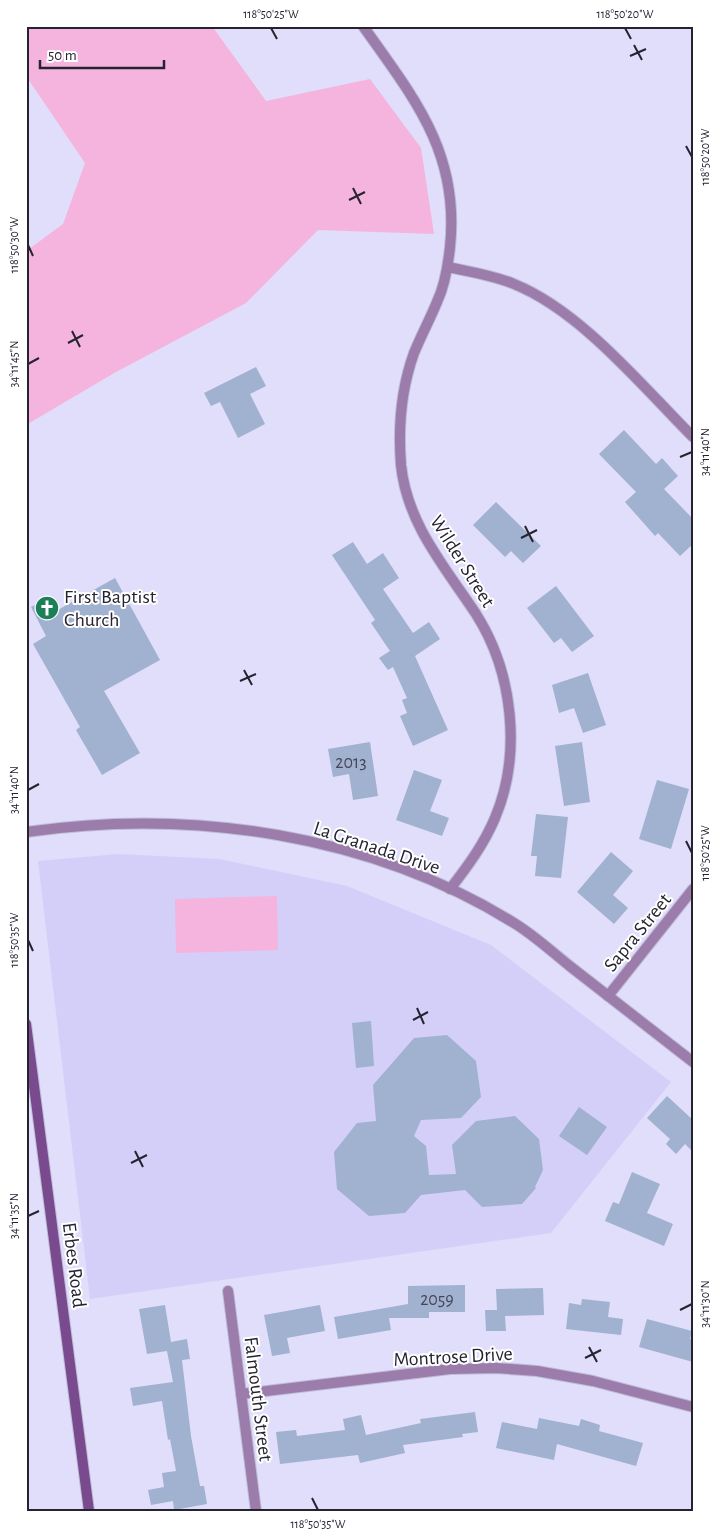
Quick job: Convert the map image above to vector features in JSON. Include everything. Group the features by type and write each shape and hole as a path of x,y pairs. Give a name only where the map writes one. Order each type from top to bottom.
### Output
{"main road":[{"name":"Erbes Road","path":"26,1024 89,1511"}],"street":[{"name":"Wilder Street","path":"363,26 413,97 436,142 444,165 450,196 452,229 448,268 439,299 414,354 405,383 399,427 401,467 410,503 424,536 477,616 494,650 506,687 511,732 507,776 496,816 476,855 450,889"},
{"path":"448,268 484,274 514,283 542,297 568,315 693,437"},
{"name":"La Granada Drive","path":"26,832 108,823 171,823 230,828 283,836 340,849 396,867 450,889 515,924 693,1062"},
{"name":"Sapra Street","path":"608,996 693,889"},
{"name":"Falmouth Street","path":"228,1291 256,1511"},
{"name":"Montrose Drive","path":"241,1394 450,1369 496,1368 537,1371 593,1381 693,1407"}],"shaded area":[{"path":"26,26 212,26 266,101 370,79 421,148 434,234 318,230 246,303 116,372 26,425 26,248 29,249 63,224 85,163 26,76"},
{"path":"118,854 220,859 347,886 491,945 671,1082 551,1233 90,1299 38,861"},
{"path":"277,896 278,950 176,953 175,899"}],"building":[{"path":"256,367 266,386 250,394 265,424 238,438 220,402 211,406 204,393"},
{"path":"624,430 656,464 662,458 678,476 664,489 693,519 693,544 680,556 658,533 655,536 625,502 636,492 599,454"},
{"path":"496,502 541,546 523,563 511,551 505,557 473,525"},
{"path":"353,542 367,564 383,553 399,578 383,589 413,633 429,622 440,639 415,656 448,730 413,746 400,716 407,713 402,700 407,698 393,667 388,670 379,658 390,651 371,623 375,620 332,555"},
{"path":"115,578 160,660 104,691 140,753 102,775 76,730 80,727 33,644 46,636 31,607 49,598 56,611"},
{"path":"556,586 594,636 572,652 561,638 554,643 527,608"},
{"path":"588,673 606,725 583,733 574,708 559,713 552,685"},
{"path":"370,742 378,796 353,800 349,774 333,777 328,749"},
{"path":"582,742 590,802 564,806 555,746"},
{"path":"414,770 442,780 430,811 449,818 442,836 396,820"},
{"path":"657,780 689,789 671,849 639,839"},
{"path":"536,814 568,817 561,878 535,876 537,856 531,856"},
{"path":"611,852 633,871 613,895 628,908 614,924 577,892"},
{"path":"371,1021 374,1066 356,1068 352,1023"},
{"path":"447,1035 476,1061 481,1097 461,1118 421,1120 414,1136 426,1146 429,1175 456,1174 452,1145 476,1121 515,1116 539,1139 543,1170 536,1188 522,1204 482,1207 465,1190 421,1195 405,1213 369,1216 337,1189 334,1152 357,1123 376,1121 373,1085 414,1038"},
{"path":"667,1096 693,1120 693,1152 685,1144 676,1154 666,1144 670,1139 647,1118"},
{"path":"579,1107 607,1127 587,1155 559,1136"},
{"path":"632,1172 660,1184 647,1213 673,1224 664,1246 605,1221 613,1202 619,1204"},
{"path":"465,1285 465,1312 429,1312 429,1318 389,1318 391,1330 338,1339 334,1317 408,1304 408,1286"},
{"path":"543,1288 544,1315 505,1316 506,1331 486,1331 485,1310 497,1310 496,1289"},
{"path":"582,1299 610,1302 608,1317 623,1319 621,1335 566,1329 569,1303 581,1305"},
{"path":"165,1305 171,1342 187,1339 190,1359 182,1360 191,1436 200,1486 204,1486 207,1504 174,1510 173,1501 151,1505 148,1490 164,1487 162,1473 176,1471 170,1439 168,1440 162,1401 133,1406 130,1388 173,1382 167,1351 147,1354 139,1309"},
{"path":"320,1305 325,1331 287,1338 290,1353 272,1356 264,1315"},
{"path":"647,1319 692,1331 690,1339 693,1340 693,1362 639,1347"},
{"path":"475,1412 478,1432 462,1434 463,1437 403,1445 405,1453 360,1463 358,1455 280,1464 276,1432 296,1430 297,1436 345,1430 343,1419 361,1415 366,1435 421,1423 420,1419"},
{"path":"539,1418 579,1426 581,1419 600,1425 599,1431 643,1443 636,1466 557,1444 554,1460 496,1448 502,1422 537,1429"}],"place":[{"name":"First Baptist Church","path":"47,608"}]}
